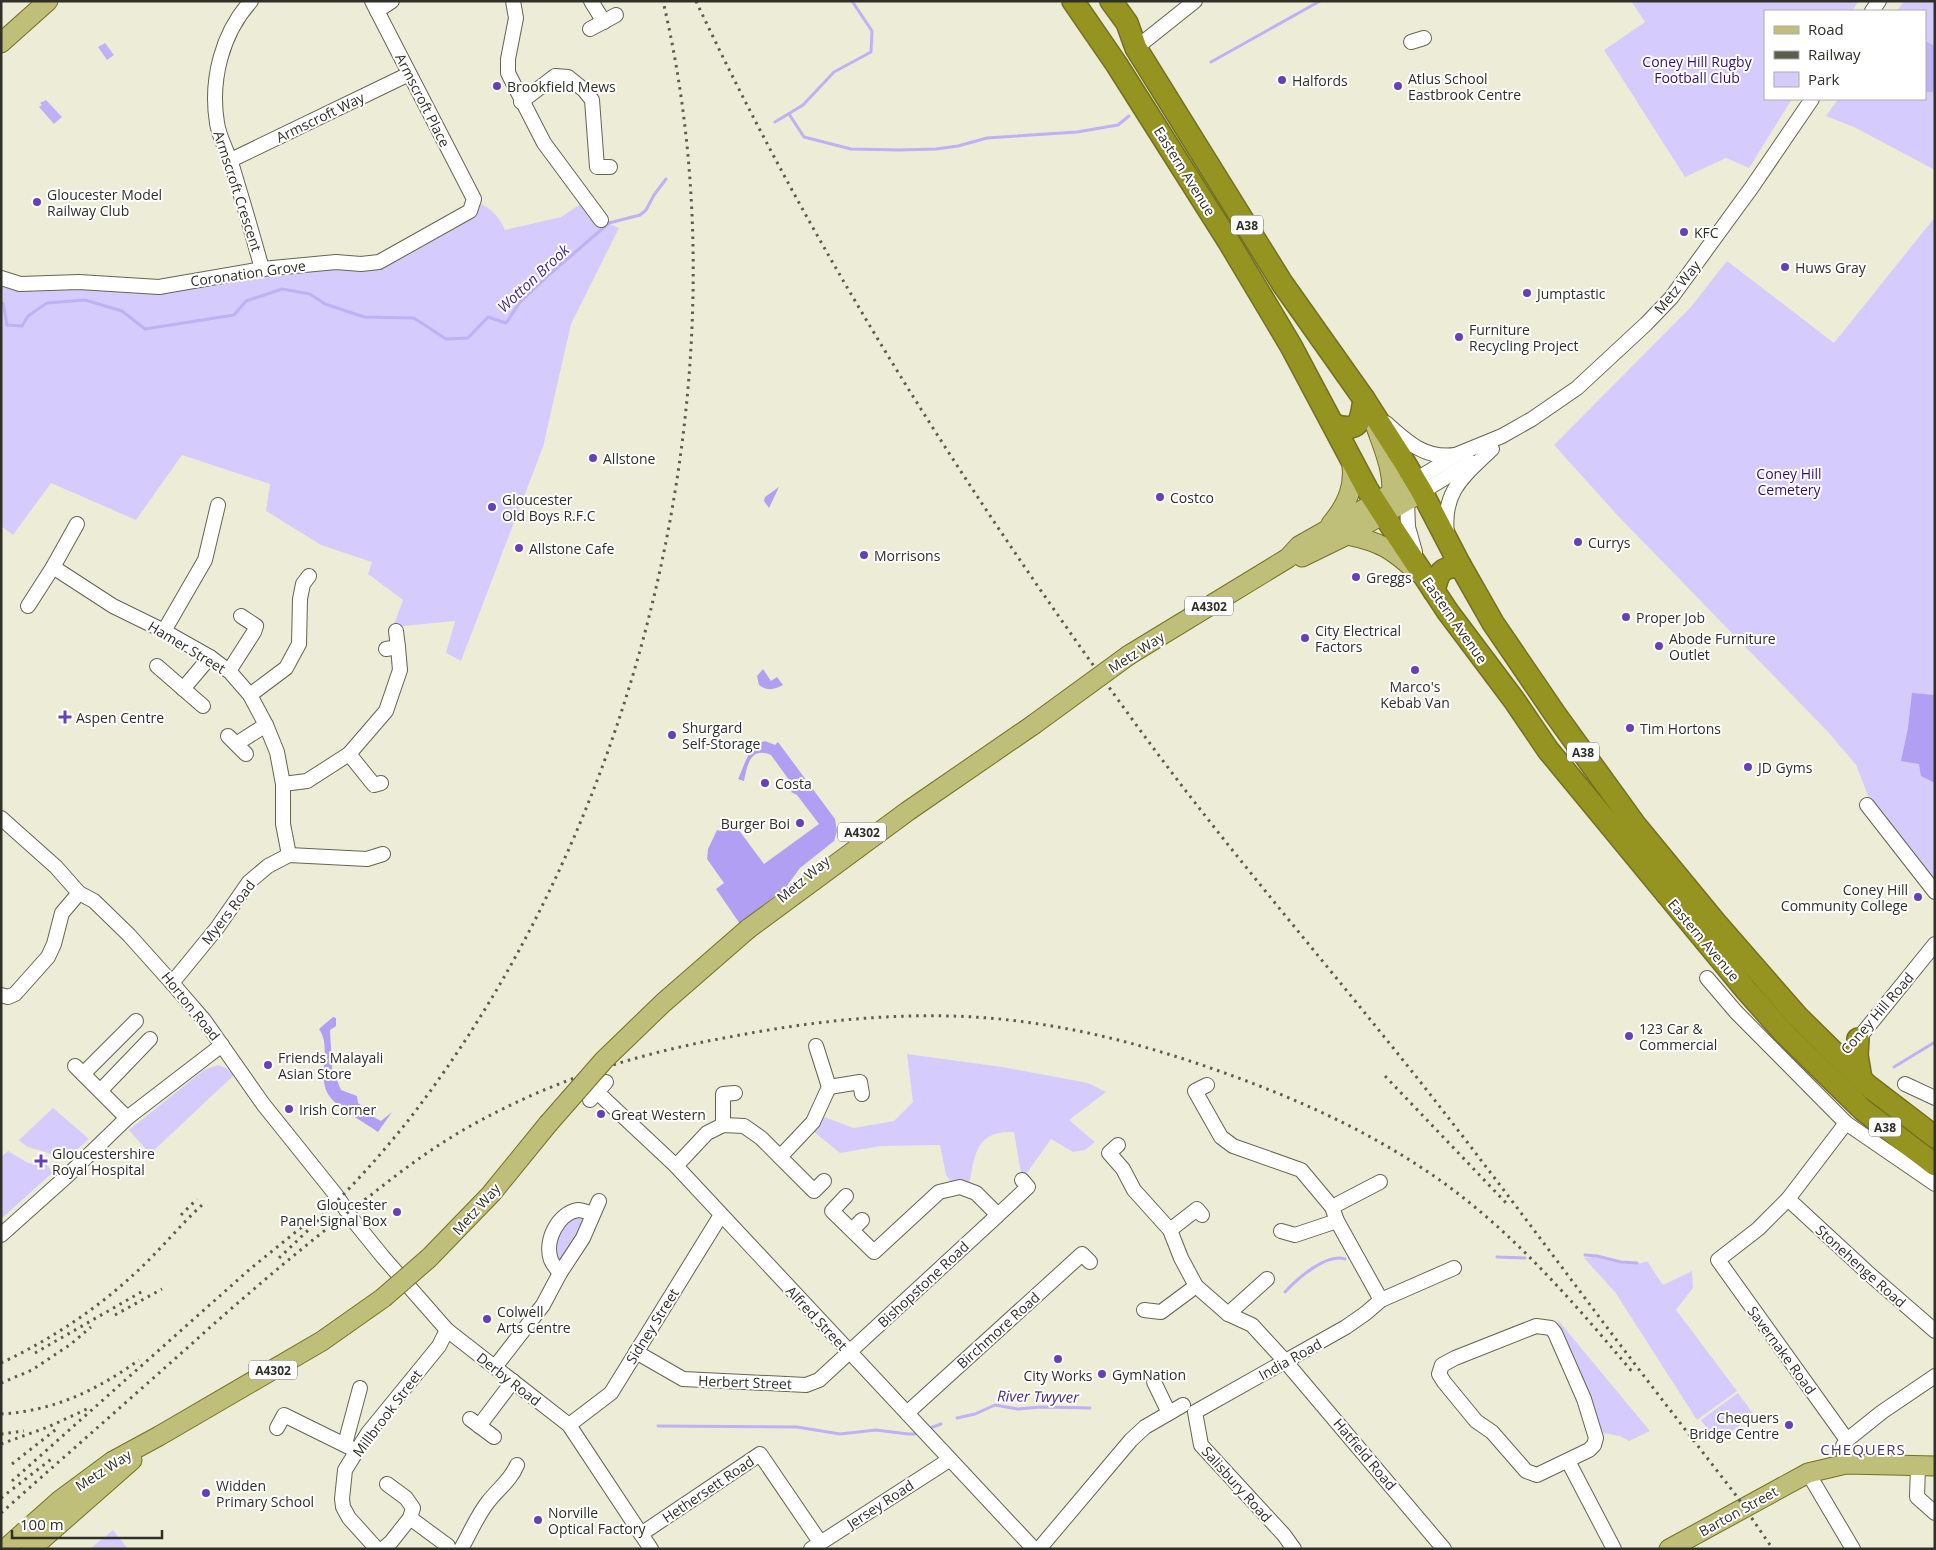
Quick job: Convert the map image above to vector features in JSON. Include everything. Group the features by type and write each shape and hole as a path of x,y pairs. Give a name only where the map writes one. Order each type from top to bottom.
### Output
{"highway":[{"name":"Eastern Avenue","path":"1073,1 1114,60 1181,164 1253,282 1295,352 1351,458 1399,497 1449,543 1494,623 1525,671 1636,826 1761,976 1863,1110 1935,1165"},
{"name":"Eastern Avenue","path":"1111,1 1127,23 1136,48 1282,283 1367,403 1431,587 1472,646 1514,700 1548,750 1746,990 1831,1066 1861,1079 1935,1137"},
{"path":"1114,60 1136,48"},
{"path":"1334,426 1348,429 1353,428 1358,423 1367,403"},
{"path":"1431,587 1441,572 1447,568 1460,565"},
{"path":"1858,1040 1857,1055 1861,1079"}],"main road":[{"path":"1,43 48,1"},
{"path":"1325,531 1343,509 1350,496 1353,476 1351,458"},
{"name":"Metz Way","path":"5,1549 85,1480 113,1461 322,1341 383,1298 429,1258 491,1194 548,1124 604,1060 663,1003 748,929 1129,655 1288,558 1299,546 1325,531 1399,497"},
{"name":"Metz Way","path":"1288,558 1303,557 1347,535 1399,497"},
{"path":"1347,535 1383,545 1412,567 1431,587"},
{"name":"Metz Way","path":"32,1549 159,1436"},
{"name":"Barton Street","path":"1669,1549 1808,1473 1846,1464 1926,1466"}],"street":[{"name":"Armscroft Crescent","path":"251,1 231,29 221,54 215,99 217,124 231,160 262,269"},
{"path":"375,6 392,1"},
{"path":"514,1 516,18 507,65 508,73 521,102 544,144 601,220"},
{"path":"590,30 610,18 591,1"},
{"path":"1136,48 1195,1"},
{"name":"Armscroft Place","path":"375,6 474,199"},
{"name":"Armscroft Way","path":"231,160 409,74"},
{"path":"521,102 556,76 568,77 584,90 592,100 597,167 610,167"},
{"name":"Metz Way","path":"1399,497 1458,454 1502,436 1532,419 1577,388 1671,298 1752,187 1811,100"},
{"name":"Coronation Grove","path":"1,278 20,284 79,282 159,287 262,269 336,262 361,264 379,262 470,212 474,199"},
{"path":"1367,403 1388,425 1417,448 1435,455 1458,454"},
{"name":"Metz Way","path":"1399,497 1492,449 1502,436"},
{"path":"1449,543 1445,521 1449,498 1458,483 1492,449"},
{"path":"164,631 205,560 214,527 211,513"},
{"path":"28,606 77,524"},
{"name":"Hamer Street","path":"53,567 116,601 210,657 229,671 250,695 266,725 277,752 283,784 283,824 289,855"},
{"path":"250,695 286,668 299,644 300,600 303,580"},
{"path":"229,671 256,626 241,616"},
{"path":"283,784 307,781 348,754 386,711 400,670 392,648 396,632"},
{"path":"183,689 210,657"},
{"path":"157,666 203,706"},
{"path":"246,754 232,740 266,725"},
{"path":"348,754 374,785"},
{"path":"1867,805 1935,892"},
{"name":"Horton Road","path":"1,818 56,867 79,893 94,901 129,935 172,983 204,1020 263,1104 336,1195 353,1220"},
{"path":"289,855 367,859 383,854"},
{"name":"Myers Road","path":"172,983 217,928 249,882 268,866 289,855"},
{"path":"1,995 8,997 16,994 48,957 54,944 62,913 79,893"},
{"name":"Coney Hill Road","path":"1831,1066 1858,1040 1935,944"},
{"path":"1706,978 1736,1012 1846,1123 1935,1184"},
{"path":"128,1118 79,1070 136,1021"},
{"path":"101,1090 150,1039"},
{"path":"1,1235 128,1118 222,1045"},
{"path":"780,1157 813,1122 829,1087 816,1046"},
{"path":"829,1087 860,1082 862,1094"},
{"path":"1905,1084 1935,1098"},
{"path":"1196,1090 1221,1137 1233,1146 1301,1170 1332,1206 1337,1221 1381,1300"},
{"name":"Alfred Street","path":"598,1091 676,1166 1034,1549"},
{"path":"723,1125 724,1094 735,1093"},
{"path":"1788,1199 1846,1123"},
{"path":"676,1166 707,1133 723,1125 744,1126 761,1138 814,1190 824,1181"},
{"path":"1118,1145 1109,1153 1123,1169 1134,1190 1170,1230 1181,1258 1196,1286 1161,1312 1144,1310"},
{"name":"Bishopstone Road","path":"849,1352 1028,1187 1022,1180"},
{"path":"1332,1206 1380,1182"},
{"path":"846,1196 832,1211 874,1252 939,1192 960,1187 976,1194 998,1215"},
{"name":"Savernake Road","path":"1788,1199 1758,1229 1718,1260 1847,1440"},
{"name":"Stonehenge Road","path":"1788,1199 1935,1332"},
{"path":"495,1367 543,1305 582,1238 599,1201"},
{"path":"1170,1230 1197,1209 1202,1215"},
{"path":"560,1274 551,1259 550,1242 555,1227 566,1215 580,1210 594,1214"},
{"name":"Sidney Street","path":"569,1425 611,1393 721,1215"},
{"name":"Derby Road","path":"353,1220 447,1330 569,1425 651,1549"},
{"path":"852,1230 862,1220"},
{"path":"1282,1231 1295,1235 1337,1221"},
{"name":"Birchmore Road","path":"906,1413 1082,1254 1090,1262"},
{"name":"India Road","path":"1040,1549 1131,1440 1145,1427 1169,1412 1189,1408 1285,1361 1346,1327 1381,1300 1454,1268"},
{"path":"1228,1314 1268,1279"},
{"name":"Hatfield Road","path":"1196,1286 1228,1314 1252,1325 1285,1361 1444,1549"},
{"path":"1536,1326 1551,1328 1563,1349 1584,1399 1596,1438 1594,1445 1589,1450 1568,1460 1537,1474 1526,1471 1492,1432 1476,1421 1444,1382 1440,1374 1442,1365 1536,1326"},
{"name":"Millbrook Street","path":"351,1448 368,1434 439,1346 447,1330"},
{"name":"Herbert Street","path":"636,1352 683,1380 806,1385 819,1380 849,1352"},
{"path":"1846,1464 1843,1446 1847,1440 1882,1412 1935,1376"},
{"path":"494,1437 475,1422 513,1382"},
{"path":"1154,1382 1169,1412"},
{"name":"Millbrook Street","path":"360,1388 351,1448 345,1470 342,1499 343,1507 349,1518 377,1549"},
{"name":"Salisbury Road","path":"1189,1408 1201,1445 1284,1534 1294,1549"},
{"path":"277,1428 284,1414 351,1448"},
{"name":"Hethersett Road","path":"641,1534 760,1454 815,1546"},
{"name":"Jersey Road","path":"815,1546 949,1460"},
{"path":"1568,1460 1614,1549"},
{"path":"410,1518 454,1547 488,1502 514,1474 517,1465"},
{"path":"1926,1466 1917,1496 1935,1513"},
{"path":"1808,1473 1854,1549"},
{"path":"383,1549 410,1518 413,1508 406,1498 387,1484"}],"green space":[{"name":"Coney Hill Rugby Football Club","path":"1631,1 1859,1 1853,10 1764,10 1764,100 1791,100 1749,168 1726,158 1685,177 1604,50 1645,22"},
{"path":"1904,1 1935,1 1935,170 1854,127 1826,116 1837,100 1926,100 1926,10 1898,10"},
{"path":"474,199 496,215 505,230 561,217 585,201 601,220 619,228 571,324 543,447 461,661 446,653 455,621 393,627 403,600 368,574 372,562 321,545 266,511 270,484 182,455 136,520 51,483 13,535 1,526 1,278 159,287 361,264 470,212"},
{"name":"Coney Hill Cemetery","path":"1935,217 1935,884 1869,798 1856,765 1829,733 1619,517 1554,445 1690,308 1727,261 1834,343"},
{"path":"907,1054 1002,1067 1088,1083 1106,1092 1069,1120 1095,1142 1085,1150 1073,1152 1051,1139 1022,1180 1014,1132 990,1136 978,1148 968,1190 955,1188 946,1175 940,1145 881,1146 840,1153 808,1127 816,1114 854,1128 894,1121 913,1102"},
{"path":"218,1065 226,1068 234,1075 150,1154 129,1130 204,1070"},
{"path":"53,1108 89,1139 66,1159 30,1148 19,1140"},
{"path":"8,1151 28,1163 47,1165 51,1170 51,1174 1,1219 1,1157"},
{"path":"580,1216 586,1218 578,1235 560,1263 556,1252 558,1234 569,1220"},
{"path":"1593,1257 1627,1264 1647,1261 1663,1285 1692,1271 1693,1288 1676,1310 1737,1391 1697,1420 1615,1292 1584,1258"},
{"path":"1557,1319 1650,1431 1629,1441 1620,1436 1597,1432 1588,1399"},
{"path":"1738,1393 1754,1415 1717,1442 1701,1420"},
{"path":"113,1530 128,1549 90,1549"}],"shaded area":[{"path":"1926,42 1935,46 1935,92 1926,92"},
{"path":"105,43 114,55 107,60 98,47"},
{"path":"46,100 62,117 54,124 39,107 42,105 40,103"},
{"path":"779,487 769,508 764,501 765,497"},
{"path":"763,669 771,681 777,677 783,685 771,689 759,685 757,676"},
{"path":"1912,693 1935,695 1935,783 1921,776 1919,764 1901,761 1908,728"},
{"path":"765,741 775,745 778,742 835,819 837,831 834,841 800,868 786,887 740,924 716,889 724,883 707,859 708,849 717,830 720,831 725,823 738,829 764,864 819,824 797,795 791,792 793,790 789,780 771,755 758,753 754,755 748,764 744,781 738,779 751,752 759,743"},
{"path":"333,1017 336,1018 336,1026 330,1030 332,1068 341,1090 357,1096 358,1103 368,1114 381,1121 392,1112 378,1132 339,1106 330,1097 326,1089 324,1081 325,1045 319,1029"}],"waterway":[{"name":"Wotton Brook","path":"775,122 803,105 834,72 871,52 872,31 852,1"},
{"path":"1211,62 1320,1"},
{"path":"789,114 804,137 851,149 899,150 936,149 958,146 987,138 1077,132 1118,125 1129,116"},
{"name":"Wotton Brook","path":"1,303 3,303 7,325 22,326 28,316 47,303 85,300 122,311 145,329 234,315 246,301 282,289 310,294 325,304 364,317 414,318 446,339 468,338 488,317 506,323 520,302 609,223 640,215 646,210 666,179"},
{"path":"1894,1067 1935,1042"},
{"path":"1585,1255 1637,1263"},
{"path":"1497,1257 1525,1258"},
{"path":"1285,1292 1304,1274 1321,1263 1337,1258 1345,1259"},
{"name":"River Twyver","path":"957,1418 975,1414 995,1405 1018,1409 1041,1407 1090,1408"},
{"path":"930,1428 941,1424"},
{"path":"658,1426 797,1427 840,1434 876,1430 915,1434"}],"railway":[{"path":"279,1258 355,1183 407,1122 501,983 567,854 620,717 659,575 684,430 693,285 687,141 663,1"},
{"path":"696,1 743,97 845,284 900,376 958,466 1078,643 1173,775 1460,1133 1735,1494 1773,1549"},
{"path":"1,1513 292,1257 405,1169 465,1129 530,1096 596,1070 630,1060 699,1043 772,1029 848,1020 887,1017 963,1016 1001,1019 1064,1028 1137,1045 1186,1060 1258,1085 1306,1105 1354,1128 1400,1154 1452,1189 1481,1212 1536,1263 1634,1374"},
{"path":"1385,1076 1509,1206"},
{"path":"181,1215 197,1199"},
{"path":"1,1363 53,1335 102,1301 141,1268 202,1205"},
{"path":"12,1481 250,1269 308,1222"},
{"path":"115,1315 162,1289"},
{"path":"35,1353 143,1291"},
{"path":"1,1383 32,1370 71,1344 91,1327"},
{"path":"1,1414 39,1409 57,1404 107,1381 139,1360"},
{"path":"1,1444 48,1427 87,1409"},
{"path":"12,1464 59,1427"},
{"path":"1,1434 24,1431"},
{"path":"1,1498 54,1457"}],"place":[{"name":"Halfords","path":"1282,80"},
{"name":"Brookfield Mews","path":"497,86"},
{"name":"Atlus School Eastbrook Centre","path":"1398,86"},
{"name":"Gloucester Model Railway Club","path":"37,202"},
{"name":"KFC","path":"1684,232"},
{"name":"Huws Gray","path":"1785,267"},
{"name":"Jumptastic","path":"1527,293"},
{"name":"Furniture Recycling Project","path":"1459,337"},
{"name":"Allstone","path":"593,458"},
{"name":"Costco","path":"1160,497"},
{"name":"Gloucester Old Boys R.F.C","path":"492,507"},
{"name":"Currys","path":"1578,542"},
{"name":"Allstone Cafe","path":"519,548"},
{"name":"Morrisons","path":"864,555"},
{"name":"Greggs","path":"1356,577"},
{"name":"Proper Job","path":"1626,617"},
{"name":"City Electrical Factors","path":"1305,638"},
{"name":"Abode Furniture Outlet","path":"1659,646"},
{"name":"Marco's Kebab Van","path":"1415,670"},
{"name":"Aspen Centre","path":"65,717"},
{"name":"Tim Hortons","path":"1630,728"},
{"name":"Shurgard Self-Storage","path":"672,735"},
{"name":"JD Gyms","path":"1748,767"},
{"name":"Costa","path":"765,783"},
{"name":"Burger Boi","path":"800,823"},
{"name":"Coney Hill Community College","path":"1918,897"},
{"name":"123 Car & Commercial","path":"1629,1036"},
{"name":"Friends Malayali Asian Store","path":"268,1065"},
{"name":"Irish Corner","path":"289,1109"},
{"name":"Great Western","path":"601,1114"},
{"name":"Gloucestershire Royal Hospital","path":"41,1161"},
{"name":"Gloucester Panel Signal Box","path":"397,1212"},
{"name":"Colwell Arts Centre","path":"487,1319"},
{"name":"City Works","path":"1058,1359"},
{"name":"GymNation","path":"1102,1374"},
{"name":"Chequers Bridge Centre","path":"1789,1425"},
{"name":"Widden Primary School","path":"206,1493"},
{"name":"Norville Optical Factory","path":"538,1520"}],"district":[{"name":"CHEQUERS","path":"1863,1449"}]}
